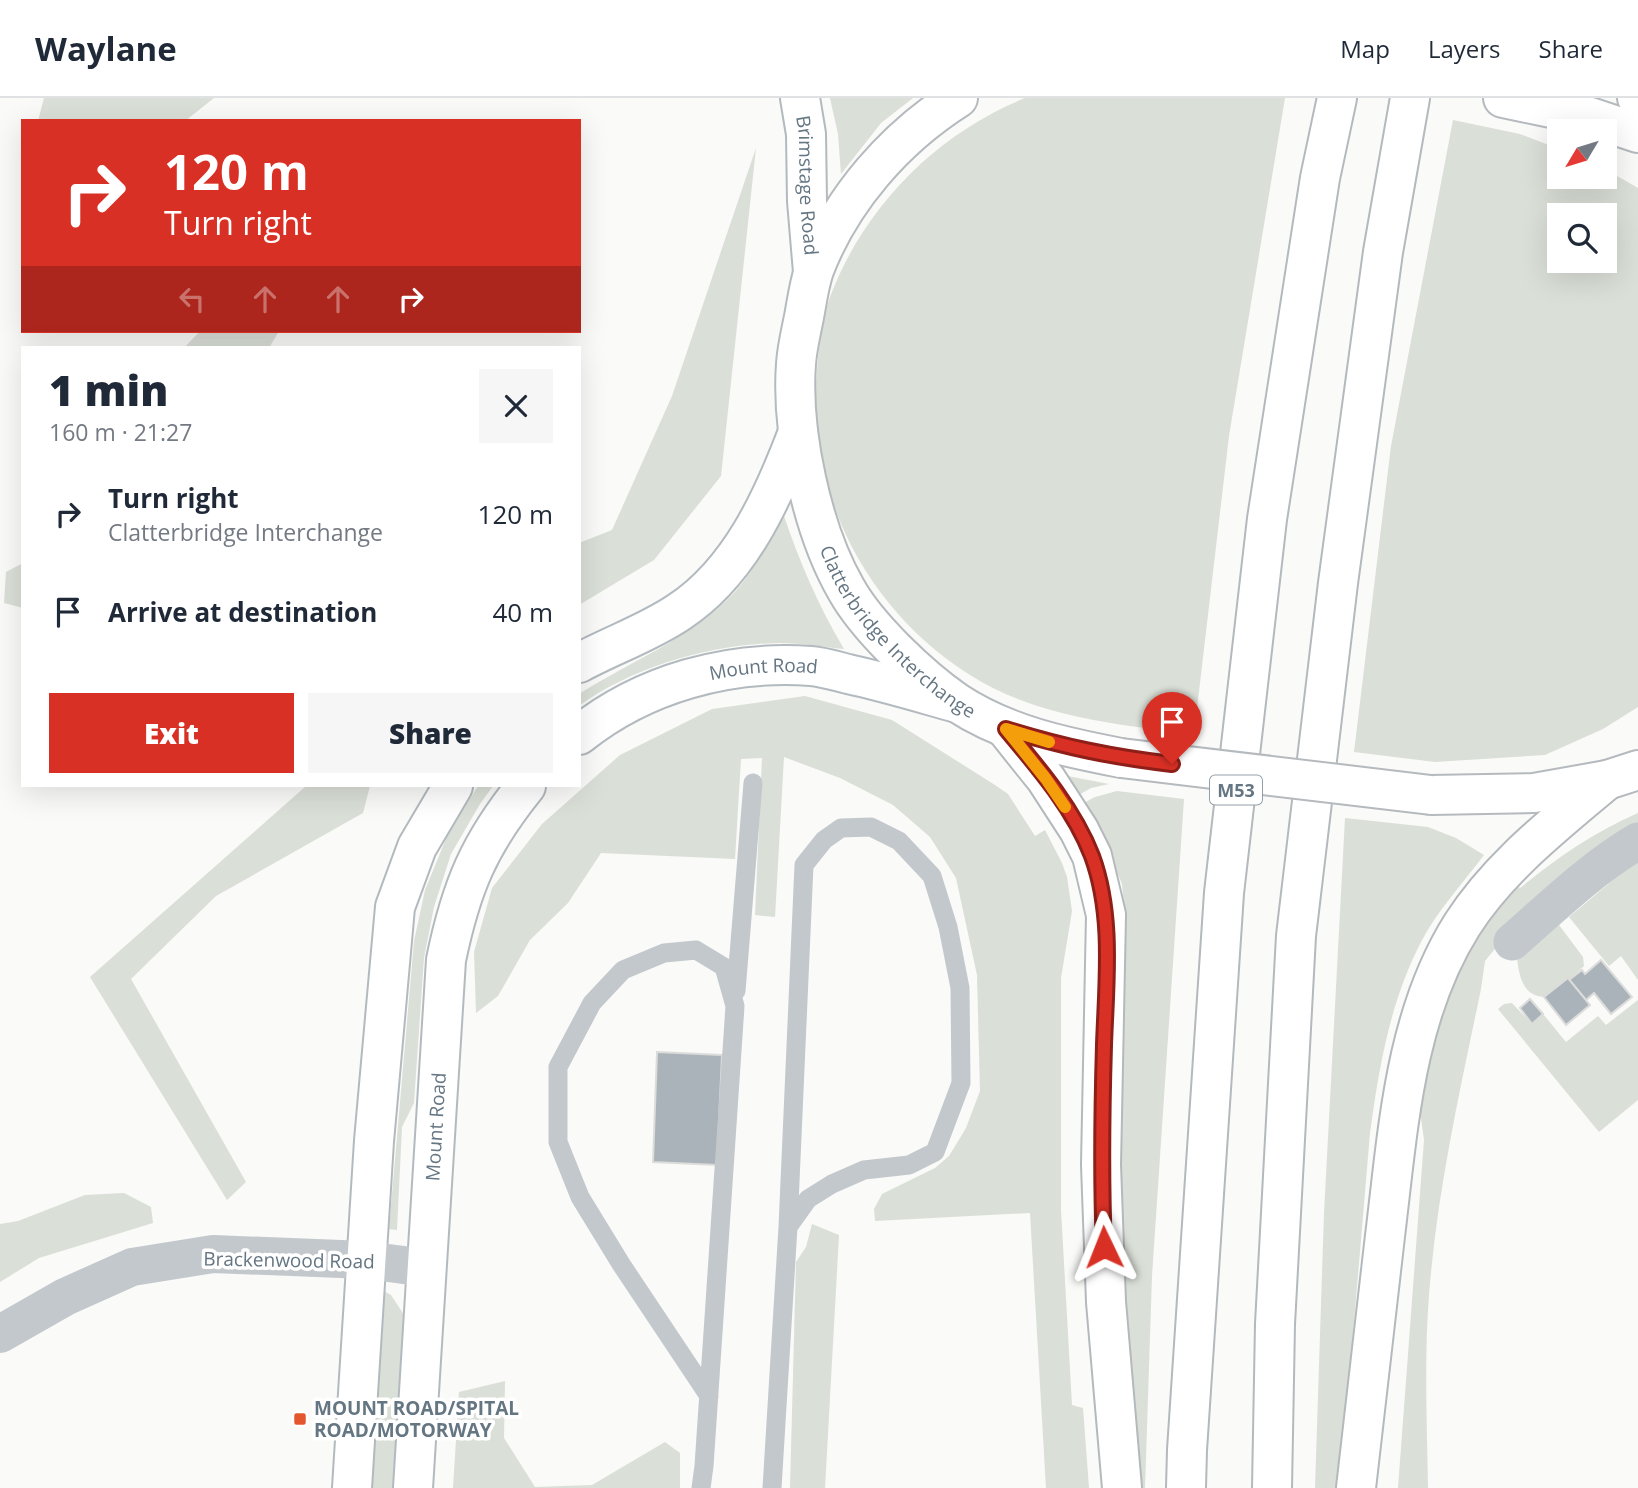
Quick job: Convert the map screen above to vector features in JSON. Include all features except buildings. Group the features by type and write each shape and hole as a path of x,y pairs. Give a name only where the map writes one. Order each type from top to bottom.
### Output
{"main road":[{"name":"Brimstage Road","path":"800,98 806,134 807,201 813,272"},
{"name":"Clatterbridge Interchange","path":"958,98 920,123 883,160 851,201 826,243 813,272 796,364 798,432 815,519 846,590 882,636 919,673 957,703 1006,729 1068,748 1121,758 1431,795 1534,793 1623,775"},
{"name":"M53","path":"1186,1488 1224,893 1267,519 1320,178 1337,98"},
{"path":"1272,1488 1275,1324 1296,936 1338,583 1384,252 1410,98"},
{"path":"1503,98 1556,109 1638,133"},
{"path":"581,662 680,612 727,568 746,541 773,491 798,432"},
{"name":"Mount Road","path":"581,734 620,707 650,692 680,681 739,668 814,666 957,703"},
{"path":"1006,729 1046,779 1079,830 1092,856 1106,915 1101,1164 1106,1302 1122,1488"},
{"path":"1356,1488 1404,1088 1426,1002 1461,926 1486,892 1509,866 1560,819 1623,775"},
{"path":"352,1488 374,1142 395,907 417,847 452,787"},
{"name":"Mount Road","path":"413,1488 446,960 454,922 471,871 486,842 525,787"}],"street":[{"path":"1512,942 1562,897 1638,841"},
{"name":"Brackenwood Road","path":"0,1334 65,1297 132,1267 212,1254 366,1260 426,1268"}],"lane":[{"path":"701,1488 753,783"},
{"path":"772,1488 788,1227 804,864 824,840 841,828 871,827 899,841 932,876 948,927 960,988 961,1083 935,1152 909,1165 864,1170 832,1184 808,1199 788,1227"},
{"path":"709,1396 580,1197 558,1142 558,1067 592,1003 623,970 664,953 696,950 724,967 735,1006"}],"shaded area":[{"path":"44,98 214,98 188,119 39,119"},
{"path":"830,98 913,98 881,123 841,174 838,134"},
{"path":"1025,98 1285,98 1229,436 1194,734 1078,717 1022,701 970,675 933,648 901,617 873,582 850,544 833,503 821,460 816,415 819,351 827,306 844,264 883,204 933,153 992,113"},
{"path":"1453,120 1520,134 1547,144 1547,189 1617,189 1617,176 1638,188 1638,707 1603,729 1545,755 1435,762 1354,752 1391,446"},
{"path":"756,148 721,476 654,560 581,604 581,542 612,530 672,396"},
{"path":"198,333 278,333 270,346 186,346"},
{"path":"783,513 810,582 844,649 780,643 754,644 701,653 624,679 581,705 581,693 678,637 715,611 740,586"},
{"path":"21,564 21,607 4,603 6,572"},
{"path":"805,696 892,720 995,785 1008,794 1035,836 1045,830 1062,863 1072,911 1061,978 1061,1210 1072,1405 1083,1408 1089,1488 1046,1488 1030,1213 875,1221 874,1209 882,1194 935,1168 949,1156 966,1128 980,1091 977,975 956,878 930,837 893,805 840,778 784,757 775,917 755,915 762,758 741,759 735,859 601,853 568,903 530,940 498,996 476,1013 474,952 492,888 542,824 620,755 712,709"},
{"path":"1057,774 1109,784 1091,788 1075,797"},
{"path":"305,787 370,787 363,813 216,896 131,979 246,1182 227,1200 90,977"},
{"path":"477,787 492,787 451,854 434,907 424,958 414,1103 402,1127 397,1230 389,1229 414,941 425,890 448,834"},
{"path":"1117,791 1184,799 1152,1276 1145,1488 1135,1488 1116,1195 1125,917 1122,884 1111,858 1080,805 1095,797"},
{"path":"1638,813 1638,829 1503,939 1485,961 1450,1141 1433,1256 1427,1343 1428,1488 1398,1488 1424,1140 1420,1111 1412,1092 1446,975 1513,883 1520,888 1576,846"},
{"path":"1345,818 1428,827 1456,838 1484,855 1442,908 1421,942 1401,988 1387,1035 1370,1133 1340,1488 1315,1488 1324,1213"},
{"path":"1638,859 1638,980 1621,956 1609,966 1569,917"},
{"path":"1559,925 1583,957 1584,966 1544,997 1537,996 1523,984 1517,958"},
{"path":"1638,1000 1638,1100 1599,1132 1498,1009 1504,1004 1512,1003 1532,1024 1543,1014 1566,1042 1598,1016 1606,1025"},
{"path":"124,1193 151,1207 153,1223 39,1258 0,1282 0,1224 18,1221 85,1195"},
{"path":"812,1224 839,1235 825,1488 790,1488 796,1262 806,1247"},
{"path":"382,1290 391,1295 406,1318 394,1488 366,1488"},
{"path":"505,1381 504,1438 535,1487 592,1485 665,1442 680,1453 680,1488 453,1488 459,1392"}],"slow traffic":[{"path":"1049,742 1006,729 1065,807"}],"place":[{"name":"MOUNT ROAD/SPITAL ROAD/MOTORWAY","path":"300,1419"}],"route":[{"path":"1104,1247 1101,1164 1106,915 1092,856 1079,830 1046,779 1006,729 1068,748 1172,764"}]}
